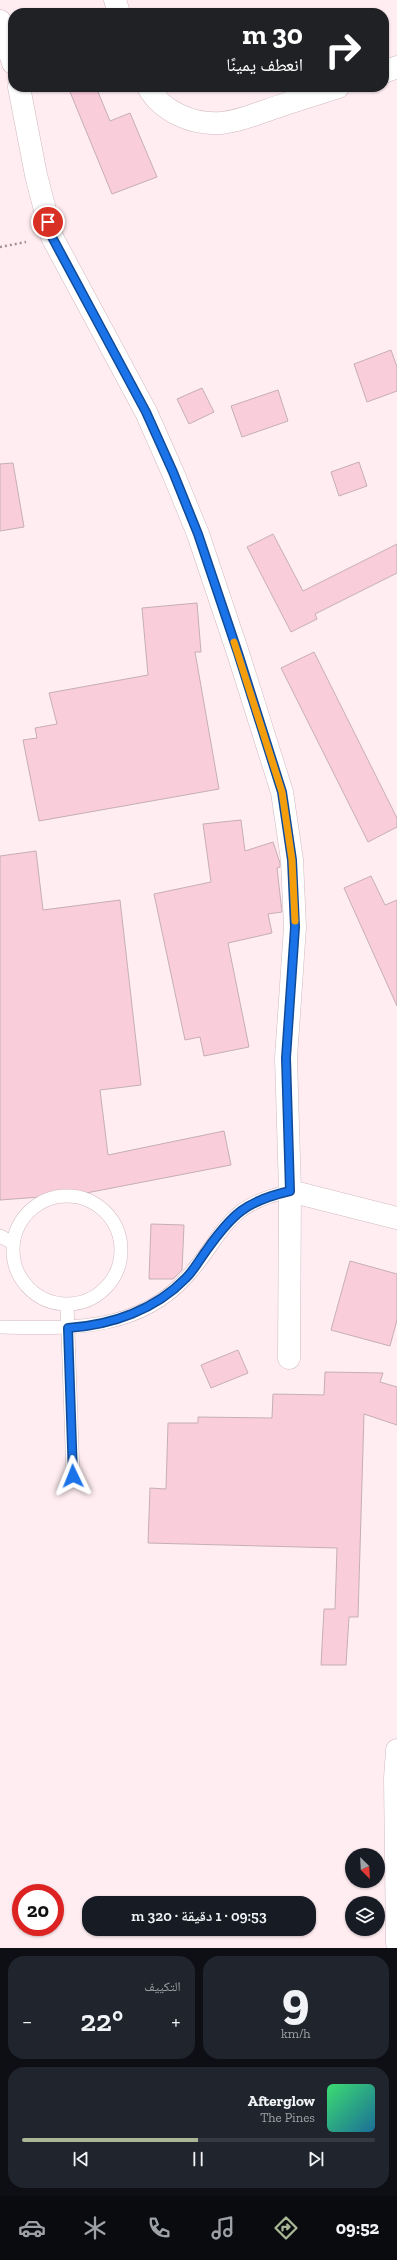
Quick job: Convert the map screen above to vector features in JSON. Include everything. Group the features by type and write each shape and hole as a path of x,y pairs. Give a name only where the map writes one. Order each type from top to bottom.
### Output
{"street":[{"path":"0,21 8,47"},
{"path":"20,92 36,175 52,237 146,412 173,472 198,534 236,646 282,792 292,860 295,927 286,1058 290,1191 289,1358"},
{"path":"152,92 163,105 180,116 200,122 221,123 242,119 323,92"},
{"path":"290,1191 397,1218"},
{"path":"397,1750 395,1778 397,1943"}],"lane":[{"path":"0,1327 68,1328 92,1326 116,1320 156,1302 187,1277 230,1219 248,1205 270,1195 290,1191"},
{"path":"66,1196 82,1198 96,1204 108,1214 116,1227 120,1242 121,1258 117,1272 108,1285 97,1295 83,1302 67,1305 52,1302 38,1296 26,1286 18,1274 13,1259 13,1243 17,1228 25,1215 37,1205 51,1198 66,1196"},
{"path":"0,1236 13,1243"},
{"path":"67,1305 73,1476"}],"building":[{"path":"70,92 98,92 110,121 130,113 157,177 112,194"},
{"path":"391,350 397,367 397,391 367,402 354,364"},
{"path":"202,388 214,412 189,424 177,399"},
{"path":"278,390 288,421 242,437 231,406"},
{"path":"359,462 367,486 339,496 331,472"},
{"path":"13,463 24,527 0,531 0,464"},
{"path":"273,534 303,591 397,544 397,573 315,614 317,619 291,632 247,547"},
{"path":"197,603 201,652 195,652 219,789 39,821 23,740 37,738 35,728 57,724 49,693 148,675 142,608"},
{"path":"314,652 397,818 397,827 368,842 281,668"},
{"path":"241,820 245,851 273,842 280,863 280,867 277,868 282,912 268,914 272,933 228,943 249,1047 204,1056 200,1037 185,1040 154,894 211,882 203,824"},
{"path":"36,851 43,910 120,900 141,1085 100,1090 108,1155 224,1131 231,1165 81,1194 0,1200 0,856"},
{"path":"371,876 385,905 397,900 397,1006 344,888"},
{"path":"151,1224 184,1225 182,1270 173,1279 149,1279"},
{"path":"350,1261 397,1274 397,1320 390,1346 331,1330"},
{"path":"238,1350 248,1373 211,1388 201,1365"},
{"path":"325,1372 383,1373 380,1382 397,1387 397,1425 364,1414 358,1617 349,1617 346,1665 321,1665 324,1609 335,1609 337,1548 148,1543 150,1488 166,1489 168,1423 198,1423 198,1417 272,1418 273,1394 324,1395"}],"slow traffic":[{"path":"234,642 282,792 292,860 295,921"}],"route":[{"path":"48,222 52,237 86,304 117,357 146,412 173,472 198,534 258,712 282,792 292,860 295,927 286,1058 290,1191 270,1195 248,1205 230,1219 187,1277 156,1302 139,1311 116,1320 92,1326 68,1328 73,1476"}]}
